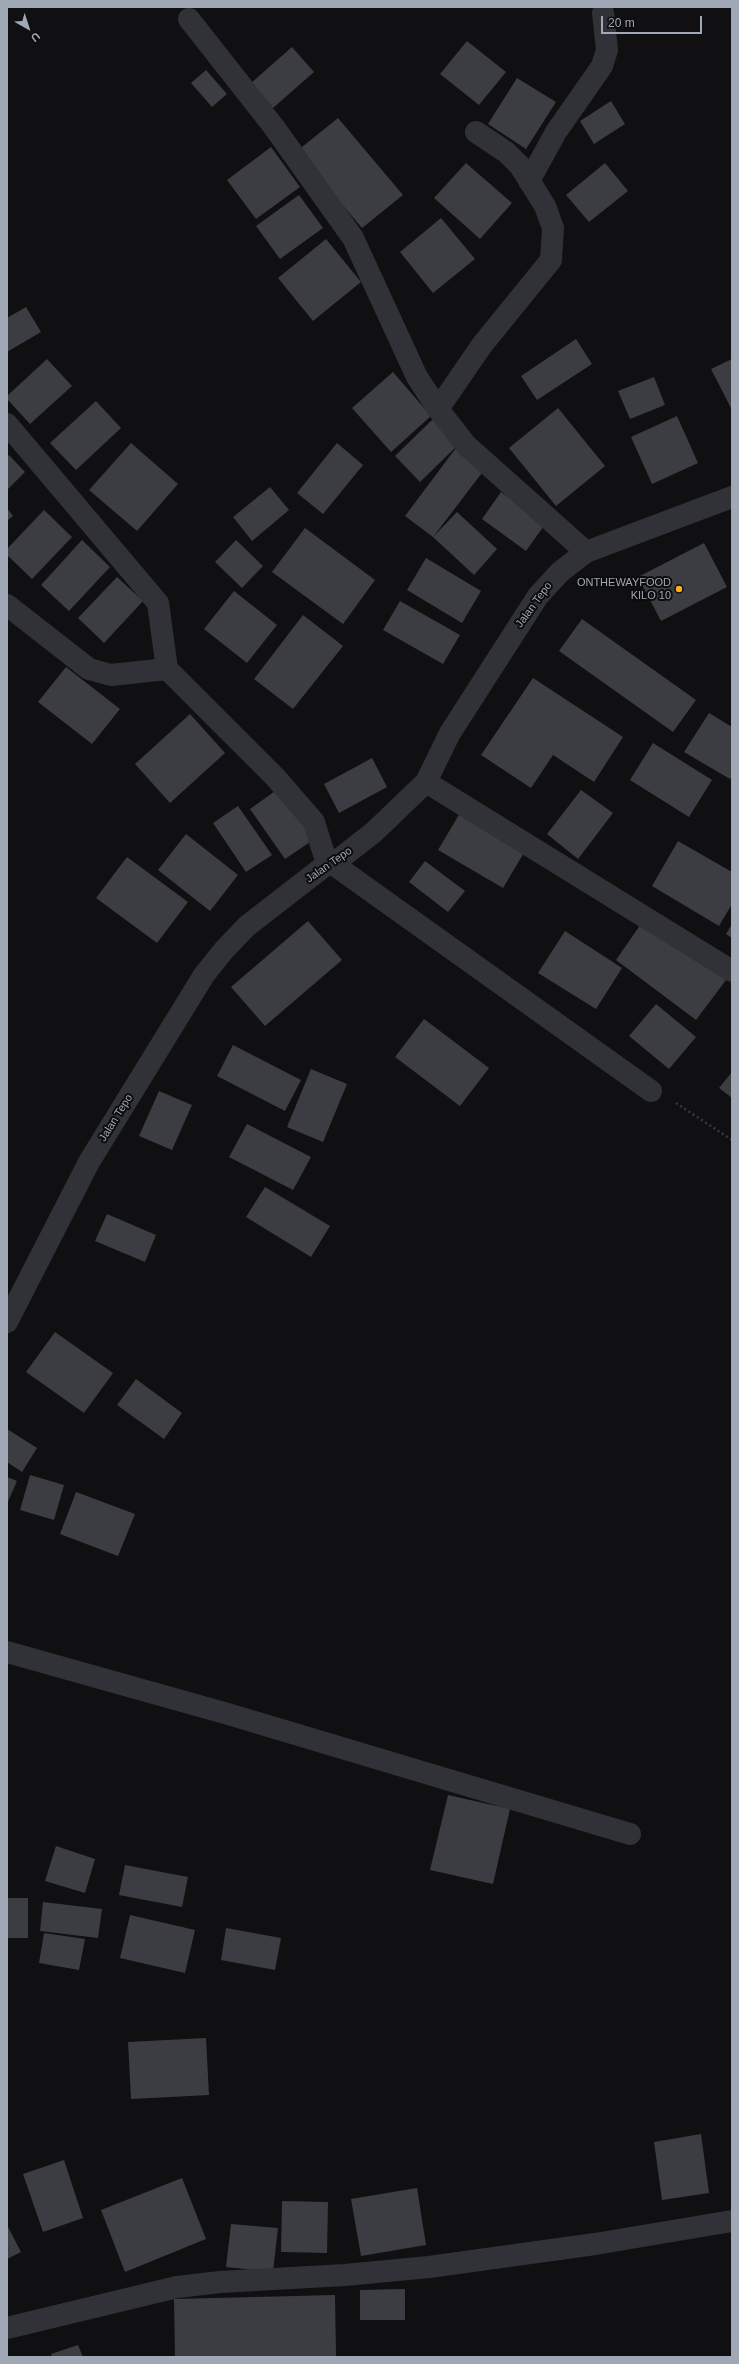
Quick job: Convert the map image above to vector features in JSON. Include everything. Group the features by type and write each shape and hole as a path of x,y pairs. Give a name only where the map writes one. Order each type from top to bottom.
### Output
{"street":[{"path":"529,181 556,132 602,66 607,50 603,13"},
{"path":"189,20 274,127 353,238 417,377 438,409 466,445 586,552"},
{"path":"438,409 482,345 551,260 553,228 545,206 520,166 506,152 476,132"},
{"path":"7,424 158,603 168,668 276,778 314,822 330,864 651,1091"},
{"name":"Jalan Tepo","path":"7,1322 89,1162 204,975 224,950 247,926 374,832 426,782 450,733 538,596 560,572 586,552 732,497"},
{"path":"7,605 89,668 110,675 168,668"},
{"path":"426,782 732,971"},
{"path":"7,1652 228,1714 630,1834"},
{"path":"7,2328 177,2287 220,2282 345,2275 429,2267 595,2244 732,2222"}],"path":[{"path":"651,1091 678,1104 732,1140"}],"building":[{"path":"467,41 506,72 479,105 440,74"},
{"path":"292,47 314,72 273,108 251,83"},
{"path":"206,70 227,94 212,107 191,83"},
{"path":"517,78 556,102 526,149 488,124"},
{"path":"611,101 625,124 594,144 580,121"},
{"path":"338,118 403,195 362,228 297,151"},
{"path":"271,147 300,187 256,219 227,180"},
{"path":"466,163 512,203 480,239 434,198"},
{"path":"605,163 628,191 589,222 566,195"},
{"path":"299,195 323,228 280,259 256,226"},
{"path":"441,218 475,259 433,293 400,252"},
{"path":"326,239 361,282 313,321 278,278"},
{"path":"26,307 41,332 7,352 7,318"},
{"path":"576,339 592,364 537,400 521,376"},
{"path":"47,359 72,386 30,424 7,399 7,396"},
{"path":"732,359 732,410 711,369"},
{"path":"393,372 431,416 391,452 352,408"},
{"path":"654,377 665,405 630,419 618,391"},
{"path":"96,401 121,428 76,470 50,443"},
{"path":"558,408 605,466 556,506 509,448"},
{"path":"677,416 698,463 652,484 631,437"},
{"path":"434,418 459,444 420,482 395,456"},
{"path":"131,443 178,484 137,531 89,490"},
{"path":"337,443 363,465 323,514 297,493"},
{"path":"459,444 488,465 433,537 405,516"},
{"path":"9,455 25,472 7,490 7,457"},
{"path":"270,487 289,510 252,541 233,517"},
{"path":"501,492 546,523 526,551 482,519"},
{"path":"7,508 13,516 7,521"},
{"path":"44,510 72,537 32,579 7,555 7,549"},
{"path":"457,512 497,549 474,575 433,537"},
{"path":"305,528 375,580 343,624 272,572"},
{"path":"82,540 110,567 69,611 41,585"},
{"path":"236,540 263,566 242,588 215,562"},
{"path":"704,543 727,587 661,621 638,577"},
{"path":"426,558 481,591 462,623 407,590"},
{"path":"117,577 143,601 104,643 78,618"},
{"path":"234,591 277,625 247,663 204,629"},
{"path":"400,601 460,635 443,664 383,630"},
{"path":"303,615 343,646 293,709 254,679"},
{"path":"582,619 696,700 673,732 559,651"},
{"path":"66,667 120,709 92,744 38,702"},
{"path":"533,678 623,737 594,782 553,755 531,788 481,755"},
{"path":"709,713 732,727 732,776 730,779 684,752"},
{"path":"190,714 225,753 170,803 135,764"},
{"path":"653,743 712,780 689,817 630,780"},
{"path":"372,758 387,787 339,813 324,784"},
{"path":"278,789 313,840 285,859 250,809"},
{"path":"581,790 613,813 578,859 547,834"},
{"path":"238,806 272,855 246,872 213,823"},
{"path":"460,813 525,851 503,888 438,850"},
{"path":"186,834 238,875 210,911 158,870"},
{"path":"678,841 732,872 732,904 719,926 652,886"},
{"path":"127,857 188,902 157,943 96,898"},
{"path":"425,861 465,891 448,912 409,882"},
{"path":"308,921 342,960 265,1026 231,987"},
{"path":"643,921 726,980 696,1020 616,960"},
{"path":"732,924 732,938 726,934"},
{"path":"565,931 622,968 596,1009 538,973"},
{"path":"656,1004 696,1037 669,1069 629,1036"},
{"path":"424,1019 489,1068 460,1106 395,1057"},
{"path":"233,1045 301,1080 285,1111 217,1076"},
{"path":"311,1069 347,1084 323,1142 287,1127"},
{"path":"732,1072 732,1098 719,1088"},
{"path":"159,1091 192,1105 172,1150 139,1136"},
{"path":"247,1124 311,1157 293,1190 229,1157"},
{"path":"265,1187 330,1226 311,1257 246,1217"},
{"path":"107,1214 156,1235 145,1262 95,1241"},
{"path":"55,1332 113,1373 84,1413 26,1372"},
{"path":"136,1379 182,1413 164,1439 117,1405"},
{"path":"7,1429 37,1448 22,1472 7,1462"},
{"path":"30,1475 64,1485 54,1520 20,1510"},
{"path":"7,1477 17,1481 7,1504"},
{"path":"76,1492 135,1514 118,1556 60,1534"},
{"path":"448,1795 510,1809 493,1884 430,1870"},
{"path":"56,1846 95,1859 85,1893 45,1881"},
{"path":"125,1865 188,1877 182,1907 119,1895"},
{"path":"7,1898 28,1898 28,1938 7,1938"},
{"path":"43,1902 102,1909 98,1938 40,1931"},
{"path":"130,1915 195,1930 185,1973 120,1958"},
{"path":"226,1928 281,1938 275,1970 221,1960"},
{"path":"44,1933 85,1939 79,1970 39,1963"},
{"path":"206,2038 209,2095 131,2099 128,2042"},
{"path":"701,2134 709,2193 662,2200 654,2142"},
{"path":"64,2160 83,2218 43,2232 23,2174"},
{"path":"182,2178 206,2239 125,2272 101,2210"},
{"path":"417,2188 426,2245 361,2256 351,2199"},
{"path":"282,2201 328,2202 327,2253 281,2252"},
{"path":"231,2224 278,2228 273,2272 226,2267"},
{"path":"7,2225 21,2252 7,2259"},
{"path":"405,2289 405,2320 360,2320 360,2290"},
{"path":"335,2295 336,2357 175,2357 174,2299"},
{"path":"78,2345 83,2357 52,2357 51,2354"}],"place":[{"name":"ONTHEWAYFOOD KILO 10","path":"679,589"}]}
